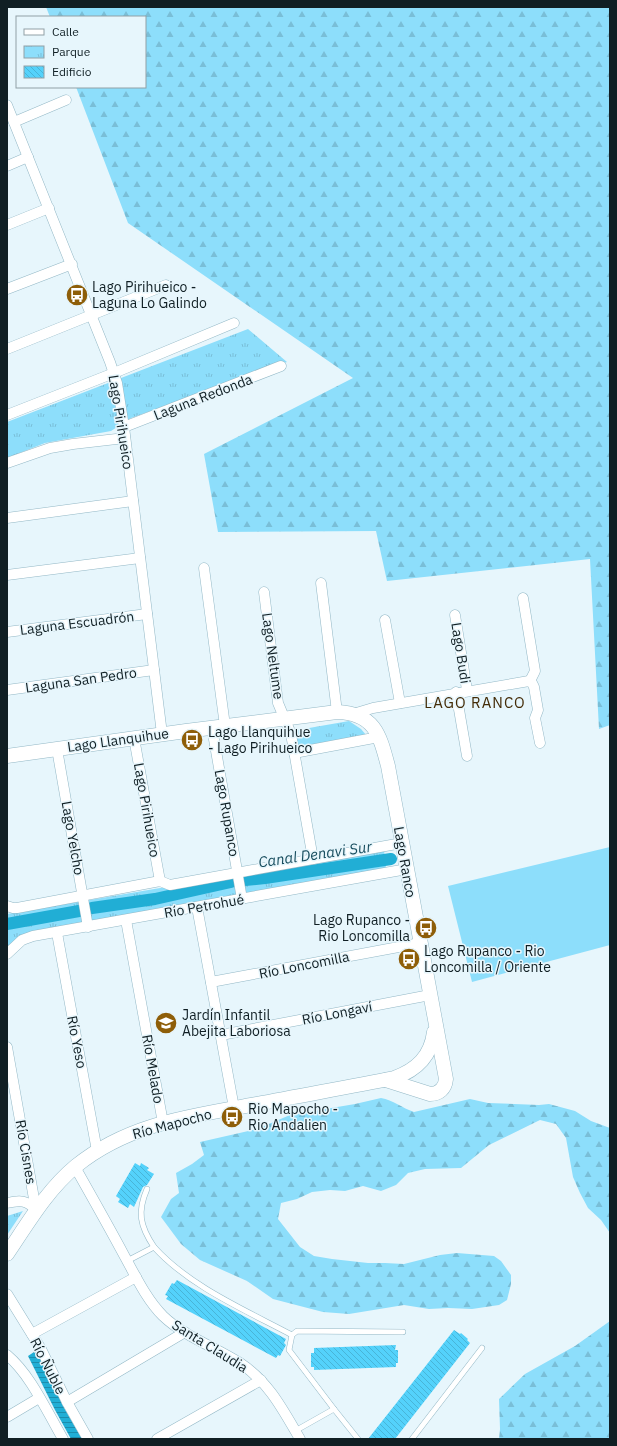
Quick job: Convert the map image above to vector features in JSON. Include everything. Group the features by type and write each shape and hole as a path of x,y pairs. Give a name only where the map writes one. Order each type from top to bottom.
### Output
{"street":[{"path":"14,122 66,100"},
{"name":"Lago Pirihueico","path":"7,105 72,264 114,373 124,427 162,734"},
{"path":"7,166 28,157"},
{"path":"7,225 49,208"},
{"path":"7,289 72,264"},
{"path":"7,349 166,286"},
{"path":"7,415 114,373 234,323"},
{"name":"Laguna Redonda","path":"124,427 281,366"},
{"path":"7,463 50,448 125,438"},
{"path":"7,518 133,501"},
{"path":"7,575 140,558"},
{"name":"Lago Rupanco","path":"204,568 218,727 237,873 242,899"},
{"path":"321,583 337,712"},
{"name":"Lago Neltume","path":"264,592 278,703 289,729 313,859"},
{"path":"523,598 535,671 530,681 534,687 538,710 535,718 540,744"},
{"name":"Laguna Escuadrón","path":"7,632 147,614"},
{"name":"Lago Budi","path":"455,615 467,690"},
{"path":"385,620 400,703"},
{"name":"Laguna San Pedro","path":"7,690 154,670"},
{"name":"Lago Llanquihue","path":"7,756 285,718 337,712 354,714 365,709 467,690 530,681"},
{"name":"Lago Budi","path":"456,692 467,756"},
{"name":"Lago Ranco","path":"354,714 368,722 377,731 380,736 388,766 434,1023"},
{"path":"294,752 380,736"},
{"name":"Lago Pirihueico","path":"134,738 160,881"},
{"name":"Lago Yelcho","path":"57,749 88,927"},
{"name":"Río Petrohué","path":"7,906 17,908 160,881 170,885 402,843"},
{"name":"Río Petrohué","path":"7,954 25,938 407,869"},
{"path":"197,907 234,1108"},
{"name":"Río Melado","path":"126,920 163,1123"},
{"name":"Río Yeso","path":"57,933 97,1151"},
{"name":"Río Loncomilla","path":"211,982 420,943"},
{"name":"Río Longaví","path":"221,1035 430,996"},
{"name":"Río Mapocho","path":"386,1080 430,1094 442,1090 445,1083 445,1073 434,1023"},
{"name":"Río Mapocho","path":"7,1254 36,1210 54,1187 75,1167 97,1151 128,1134 163,1123 234,1108 394,1078 410,1072 423,1061 428,1054 434,1039 434,1023"},
{"name":"Río Cisnes","path":"7,1047 36,1210"},
{"name":"Santa Claudia","path":"75,1167 136,1277 155,1306 174,1325 242,1364 261,1380 279,1402 297,1435"},
{"path":"7,1203 18,1200 26,1201 36,1210"},
{"path":"32,1334 136,1277"},
{"name":"Río Ñuble","path":"7,1294 41,1349 67,1402 88,1439"},
{"path":"67,1402 185,1332"},
{"name":"Río Ñuble","path":"7,1355 22,1369 62,1439"},
{"path":"157,1439 261,1380"},
{"path":"7,1417 39,1398"}],"lane":[{"path":"147,1190 141,1202 141,1213 145,1231 154,1246 169,1262 193,1280 292,1335"},
{"path":"127,1261 154,1246"},
{"path":"358,1439 289,1350 292,1335 297,1331 403,1332"},
{"path":"412,1439 482,1348"},
{"path":"297,1435 334,1409"}],"green space":[{"path":"46,7 610,7 610,725 599,729 590,559 387,581 376,531 218,532 204,454 353,378 128,223 76,88 146,88 146,16 50,16"},
{"path":"248,329 287,362 131,418 111,431 45,443 7,458 7,422"},
{"path":"349,721 361,729 367,736 299,748 296,746 292,731"},
{"path":"610,847 610,945 472,982 448,886"},
{"path":"384,850 386,868 22,935 7,947 7,914"},
{"path":"381,1098 390,1100 414,1112 470,1099 488,1103 549,1104 575,1111 591,1121 610,1128 610,1233 601,1220 588,1208 580,1193 573,1177 566,1138 556,1124 540,1120 489,1145 461,1168 425,1169 408,1173 396,1185 381,1191 363,1186 345,1191 330,1190 312,1192 297,1199 281,1203 278,1219 300,1247 314,1256 368,1263 404,1264 440,1255 457,1253 494,1256 501,1261 511,1275 511,1284 507,1300 499,1305 472,1309 429,1309 404,1305 349,1314 323,1312 273,1299 247,1281 200,1260 181,1244 161,1217 171,1199 179,1193 176,1173 204,1155 200,1142 257,1129 290,1115"},
{"path":"23,1211 7,1235 7,1216"},
{"path":"610,1321 610,1439 499,1439 499,1399 525,1374 575,1346"}],"shaded area":[{"path":"37,1350 63,1406 82,1439 71,1439 55,1410 28,1356"}],"building":[{"path":"135,1163 140,1166 141,1163 149,1168 147,1170 154,1174 147,1185 143,1187 134,1207 130,1204 128,1208 118,1202 120,1199 116,1196"},
{"path":"177,1280 286,1339 284,1343 286,1345 280,1356 278,1355 276,1358 166,1299 168,1296 165,1295 172,1283 174,1284"},
{"path":"454,1330 460,1334 461,1333 470,1343 395,1439 368,1439"},
{"path":"396,1345 395,1350 398,1350 398,1363 396,1363 396,1367 314,1370 314,1367 311,1367 311,1353 314,1353 314,1348"}],"waterway":[{"name":"Canal Denavi Sur","path":"245,880 391,859"},
{"name":"Canal Denavi Sur","path":"92,908 155,899 231,882"},
{"name":"Canal Denavi Sur","path":"7,924 79,911"}],"place":[{"name":"Lago Pirihueico - Laguna Lo Galindo","path":"77,295"},
{"name":"Lago Llanquihue - Lago Pirihueico","path":"192,740"},
{"name":"Lago Rupanco - Rio Loncomilla","path":"426,928"},
{"name":"Lago Rupanco - Rio Loncomilla / Oriente","path":"409,959"},
{"name":"Jardín Infantil Abejita Laboriosa","path":"166,1023"},
{"name":"Rio Mapocho - Rio Andalien","path":"232,1117"}],"district":[{"name":"LAGO RANCO","path":"475,702"}]}
